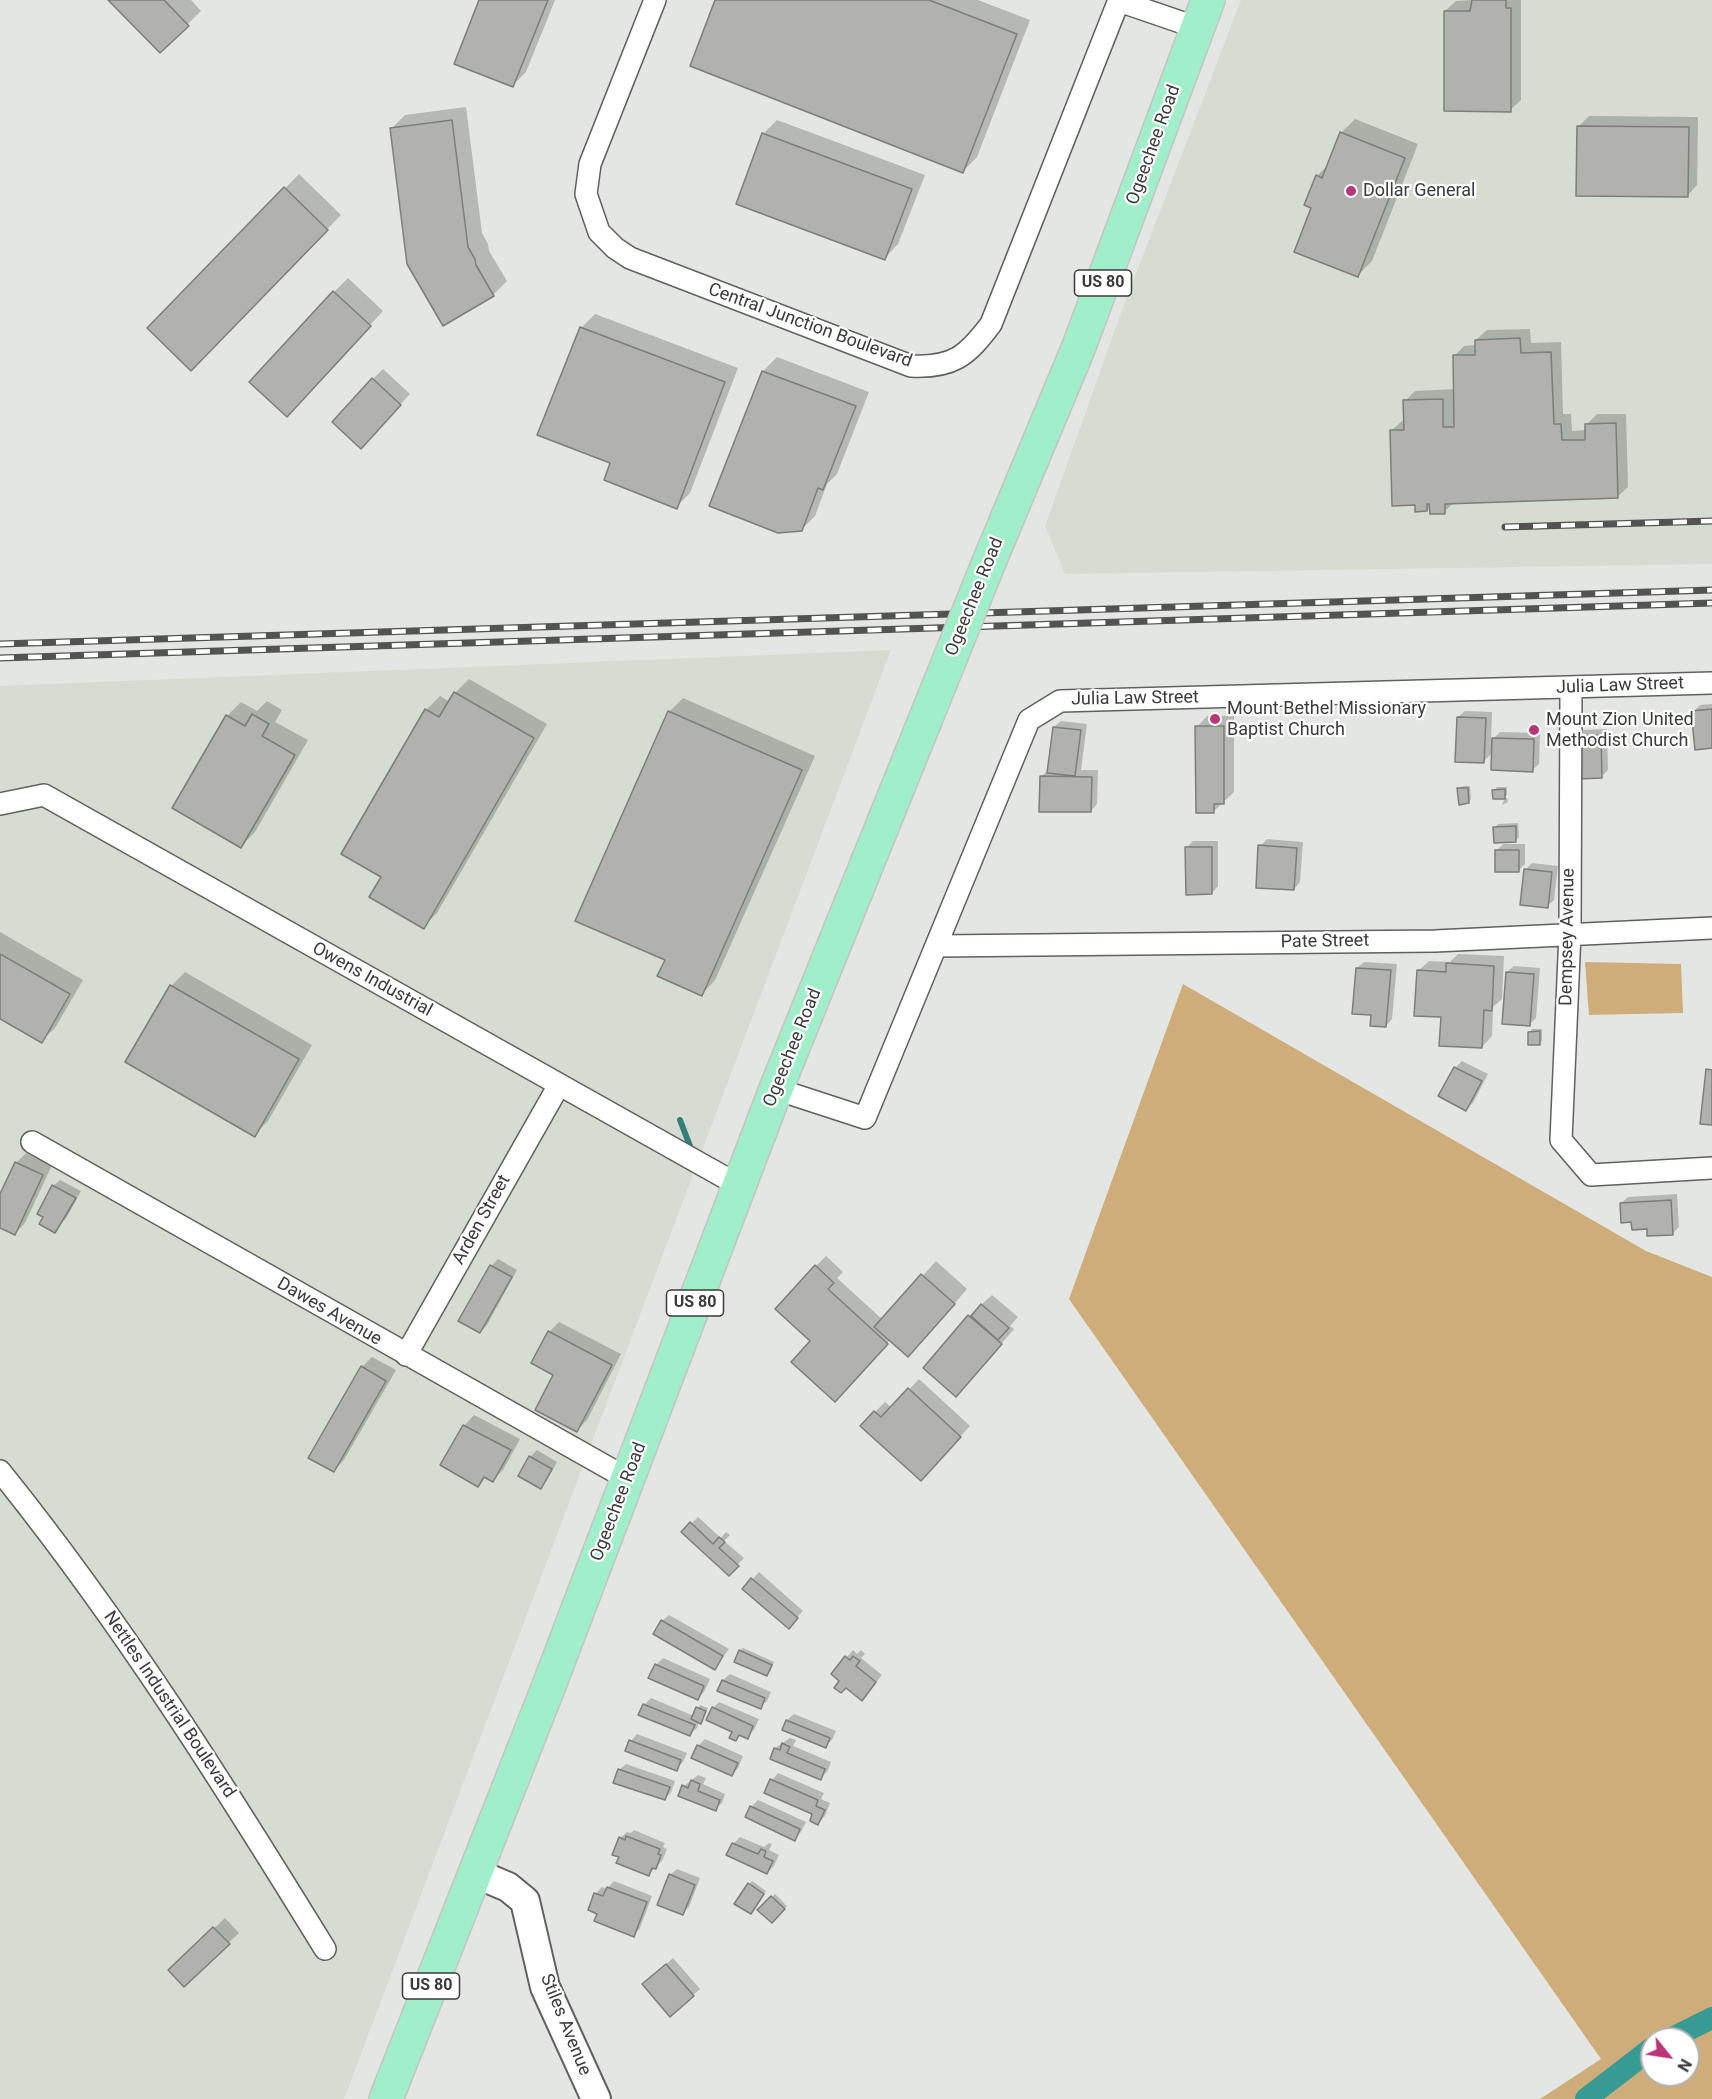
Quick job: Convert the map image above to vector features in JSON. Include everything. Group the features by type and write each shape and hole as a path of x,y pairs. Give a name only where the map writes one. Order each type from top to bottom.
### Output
{"main road":[{"name":"Ogeechee Road","path":"386,2099 628,1479 776,1089 989,562 1078,349 1203,14"}],"street":[{"name":"Central Junction Boulevard","path":"655,0 590,164 586,194 599,232 615,248 630,258 911,366 932,367 954,361 976,344 991,324 1119,0 1203,14"},
{"name":"Julia Law Street","path":"776,1089 865,1118 1029,720 1060,701 1712,683"},
{"name":"Dempsey Avenue","path":"1571,688 1570,933 1561,1140 1591,1175 1712,1168"},
{"name":"Owens Industrial","path":"0,804 44,795 740,1186"},
{"name":"Pate Street","path":"937,946 1435,941 1712,928"},
{"name":"Arden Street","path":"406,1355 559,1085"},
{"name":"Dawes Avenue","path":"32,1142 628,1479"},
{"name":"Nettles Industrial Boulevard","path":"0,1471 45,1526 131,1644 325,1949"},
{"name":"Stiles Avenue","path":"475,1873 508,1887 525,1901 545,1987 596,2099"}],"shaded area":[{"path":"1241,0 1712,0 1712,564 1065,574 1045,526 1121,313"},
{"path":"891,650 344,2099 0,2099 0,686"},
{"path":"1585,962 1681,964 1683,1013 1589,1015"},
{"path":"1183,984 1646,1251 1712,1277 1712,2099 1540,2099 1601,2059 1069,1299"}],"building":[{"path":"108,0 164,0 189,26 160,53"},
{"path":"479,0 548,0 513,87 454,64"},
{"path":"715,0 929,0 1017,34 963,173 690,66"},
{"path":"1472,0 1506,0 1506,8 1511,8 1511,112 1444,111 1444,11 1470,11"},
{"path":"452,120 468,247 494,296 443,326 407,264 390,128"},
{"path":"1577,126 1689,127 1688,197 1576,196"},
{"name":"Dollar General","path":"1340,132 1405,158 1358,277 1294,252 1311,208 1304,205 1316,175 1322,178"},
{"path":"762,133 912,189 885,260 736,204"},
{"path":"284,187 328,230 191,371 147,328"},
{"path":"333,291 371,326 287,417 249,382"},
{"path":"580,327 725,382 677,509 604,480 610,463 537,435"},
{"path":"1520,338 1521,353 1551,352 1554,424 1561,424 1562,440 1585,440 1585,424 1616,423 1618,498 1445,504 1445,514 1430,514 1429,504 1427,504 1427,511 1415,512 1415,505 1392,506 1390,430 1404,430 1403,400 1443,399 1443,427 1454,427 1453,355 1475,355 1475,340"},
{"path":"762,371 856,406 823,490 818,488 802,531 778,533 709,506"},
{"path":"372,378 401,405 361,449 332,422"},
{"path":"454,692 534,738 424,929 369,897 381,877 341,854 425,709 439,717"},
{"path":"1712,709 1712,748 1695,750 1691,711"},
{"path":"668,711 802,770 702,996 657,976 665,960 575,921"},
{"path":"252,714 269,724 262,736 295,755 241,848 172,808 226,715 245,726"},
{"path":"1457,717 1486,718 1484,763 1455,762"},
{"path":"1195,726 1224,726 1224,804 1214,804 1214,813 1196,813"},
{"path":"1053,727 1081,730 1075,776 1047,773"},
{"path":"1601,735 1602,778 1577,779 1576,736"},
{"path":"1492,738 1534,739 1533,772 1491,770"},
{"path":"1040,776 1092,777 1091,812 1039,812"},
{"path":"1457,788 1468,788 1469,803 1459,805"},
{"path":"1505,789 1505,799 1493,799 1492,790"},
{"path":"1516,826 1516,842 1494,843 1493,827"},
{"path":"1258,845 1297,848 1294,890 1256,888"},
{"path":"1185,847 1212,847 1212,894 1186,895"},
{"path":"1495,850 1519,850 1519,872 1495,872"},
{"path":"1524,869 1552,872 1548,908 1520,905"},
{"path":"0,954 70,994 42,1043 0,1019"},
{"path":"1446,963 1494,966 1492,1011 1484,1010 1482,1048 1439,1046 1441,1017 1414,1016 1417,970 1446,972"},
{"path":"1356,968 1391,970 1386,1027 1370,1026 1371,1015 1352,1014"},
{"path":"1506,972 1534,974 1530,1026 1502,1024"},
{"path":"170,985 299,1059 255,1137 125,1062"},
{"path":"1540,1031 1540,1045 1528,1045 1528,1032"},
{"path":"1454,1067 1482,1081 1466,1111 1438,1096"},
{"path":"1706,1069 1712,1070 1712,1125 1700,1124"},
{"path":"15,1162 43,1175 15,1235 0,1228 0,1194"},
{"path":"52,1185 76,1198 55,1233 39,1224 43,1217 37,1214"},
{"path":"1671,1200 1673,1235 1647,1236 1647,1229 1632,1230 1631,1222 1621,1223 1620,1203"},
{"path":"490,1265 512,1277 480,1333 458,1321"},
{"path":"815,1265 834,1283 828,1289 888,1344 835,1402 791,1362 810,1341 775,1309"},
{"path":"921,1274 955,1304 908,1357 874,1327"},
{"path":"981,1304 1009,1328 998,1340 971,1316"},
{"path":"968,1315 1002,1344 956,1397 923,1368"},
{"path":"548,1331 612,1365 577,1432 535,1410 553,1375 531,1363"},
{"path":"361,1366 386,1381 334,1472 308,1458"},
{"path":"908,1388 961,1437 921,1481 860,1426 874,1411 881,1417"},
{"path":"463,1425 511,1450 493,1482 484,1477 478,1487 440,1465"},
{"path":"529,1456 552,1469 541,1489 518,1476"},
{"path":"690,1522 713,1544 719,1537 725,1542 719,1548 739,1566 729,1576 681,1532"},
{"path":"751,1578 798,1618 789,1629 742,1589"},
{"path":"661,1620 723,1656 715,1670 653,1634"},
{"path":"739,1650 772,1665 767,1676 734,1662"},
{"path":"845,1656 850,1660 853,1656 860,1661 856,1666 876,1682 862,1701 846,1688 841,1693 834,1688 839,1681 831,1674"},
{"path":"655,1664 704,1686 698,1700 648,1678"},
{"path":"722,1680 765,1698 761,1709 717,1691"},
{"path":"643,1704 695,1725 690,1736 638,1715"},
{"path":"696,1707 706,1711 701,1724 691,1719"},
{"path":"712,1707 753,1726 748,1739 739,1735 736,1741 729,1738 732,1732 706,1720"},
{"path":"786,1720 830,1738 826,1748 782,1730"},
{"path":"629,1740 681,1760 677,1771 625,1751"},
{"path":"782,1743 790,1747 787,1753 825,1769 821,1780 770,1759 774,1748 780,1750"},
{"path":"697,1745 738,1763 732,1776 691,1758"},
{"path":"618,1769 670,1787 665,1800 613,1783"},
{"path":"770,1779 818,1800 816,1806 825,1810 818,1825 810,1821 812,1814 764,1793"},
{"path":"691,1780 700,1784 698,1791 720,1800 716,1811 678,1796 682,1785 688,1788"},
{"path":"750,1806 800,1829 795,1841 745,1817"},
{"path":"626,1836 660,1849 658,1854 661,1855 656,1869 652,1868 649,1876 616,1863 619,1857 612,1855 619,1837 625,1840"},
{"path":"732,1843 758,1854 761,1849 766,1851 764,1857 773,1861 767,1874 726,1855"},
{"path":"669,1874 695,1885 683,1915 657,1905"},
{"path":"748,1883 764,1894 751,1914 734,1904"},
{"path":"607,1887 647,1902 634,1937 594,1921 597,1914 588,1910 594,1893 603,1896"},
{"path":"771,1896 785,1909 772,1923 757,1910"},
{"path":"213,1927 230,1944 184,1987 168,1970"},
{"path":"666,1964 694,1996 670,2017 642,1984"}],"waterway":[{"path":"680,1120 690,1146"},
{"path":"1694,2027 1712,2018"},
{"path":"1586,2099 1640,2057"}],"railway":[{"path":"1505,527 1712,521"},
{"path":"0,644 1712,590"},
{"path":"0,658 1712,603"}],"place":[{"name":"Dollar General","path":"1351,191"},
{"name":"Mount Bethel Missionary Baptist Church","path":"1215,719"},
{"name":"Mount Zion United Methodist Church","path":"1534,730"}]}
